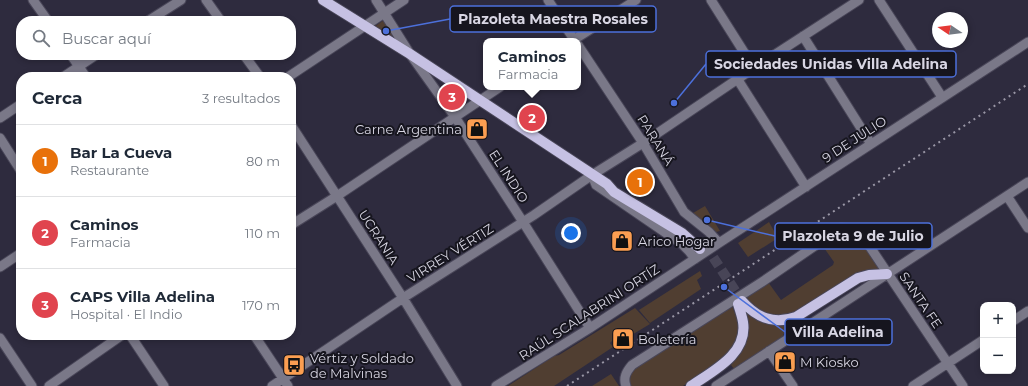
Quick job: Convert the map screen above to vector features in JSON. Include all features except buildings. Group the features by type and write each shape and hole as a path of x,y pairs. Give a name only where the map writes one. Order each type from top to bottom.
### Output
{"main road":[{"path":"323,0 480,100 607,184 614,192 703,247"},
{"path":"691,386 723,364 735,352 743,332 740,303 759,316 769,320 786,320 796,317 858,278 869,275 887,274"}],"street":[{"path":"33,0 44,16"},
{"path":"156,16 181,0"},
{"path":"206,0 217,16"},
{"name":"EL INDIO","path":"376,0 410,54 455,118 523,222 590,328"},
{"path":"295,72 404,0"},
{"name":"PARANÁ","path":"548,0 572,38"},
{"path":"711,0 754,68"},
{"name":"VIRREY VÉRTIZ","path":"272,386 285,382 403,298 523,222 859,0"},
{"path":"879,0 942,97"},
{"path":"581,38 633,1"},
{"path":"803,36 871,144"},
{"name":"9 DE JULIO","path":"695,259 1028,42"},
{"name":"PARANÁ","path":"581,51 643,143 684,212 709,232 719,243"},
{"path":"75,60 83,72"},
{"path":"70,72 88,60"},
{"path":"248,60 256,72"},
{"path":"738,80 806,187"},
{"path":"296,222 495,90"},
{"path":"0,118 16,107"},
{"name":"UCRANIA","path":"296,133 403,298 457,386"},
{"path":"0,138 16,163"},
{"path":"592,175 596,185 682,244 690,251 695,259"},
{"path":"716,386 1028,182"},
{"path":"1007,196 1028,228"},
{"name":"SANTA FE","path":"625,384 627,372 632,366 756,286 841,228 851,229 862,235 962,386"},
{"path":"0,267 16,256"},
{"name":"RAÚL SCALABRINI ORTÍZ","path":"496,386 590,328 695,259"},
{"path":"1016,319 1028,311"},
{"path":"0,338 32,386"},
{"path":"49,386 115,340"},
{"path":"133,340 164,386"},
{"path":"257,340 285,382"},
{"path":"913,386 980,342"},
{"path":"769,351 793,386"}],"shaded area":[{"path":"384,20 394,35 391,37 374,27"},
{"path":"705,206 720,231 716,232 709,228 693,213"},
{"path":"769,222 778,238 748,257 738,243"},
{"path":"844,232 853,234 861,240 880,270 797,312 788,315 768,315 744,299 768,282 781,300 833,265 834,262 822,245"},
{"path":"700,271 702,276 697,280 701,289 650,323 639,310"},
{"path":"740,305 787,324 782,339 734,369 731,365 742,351 745,343"},
{"path":"732,306 738,321 739,331 735,344 722,361 683,386 630,386 632,372 635,368"},
{"path":"635,308 650,324 630,336 626,333 612,341 610,343 613,347 554,386 508,386 554,356 559,355"},
{"path":"611,374 619,386 592,386"}],"tunnel":[{"path":"705,245 742,301"}],"railway":[{"path":"567,386 1028,84"}],"place":[{"name":"Plazoleta Maestra Rosales","path":"386,31"},
{"name":"CAPS Villa Adelina","path":"452,97"},
{"name":"Sociedades Unidas Villa Adelina","path":"674,103"},
{"name":"Caminos","path":"532,118"},
{"name":"Carne Argentina","path":"477,129"},
{"name":"Bar La Cueva","path":"640,182"},
{"name":"Plazoleta 9 de Julio","path":"707,220"},
{"name":"Arico Hogar","path":"622,241"},
{"name":"Villa Adelina","path":"724,287"},
{"name":"Boletería","path":"623,339"},
{"name":"M Kiosko","path":"785,362"},
{"name":"Vértiz y Soldado de Malvinas","path":"294,365"}]}
